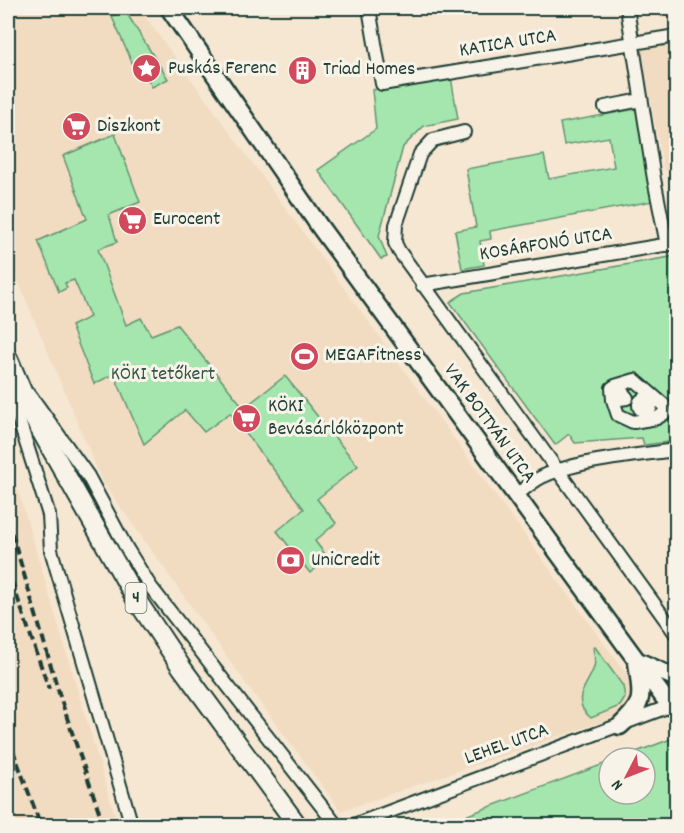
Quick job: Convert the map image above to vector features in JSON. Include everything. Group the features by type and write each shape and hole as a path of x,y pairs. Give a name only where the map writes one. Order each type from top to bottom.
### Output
{"main road":[{"name":"4","path":"9,371 136,599 182,668 298,825"}],"street":[{"name":"VAK BOTTYÁN UTCA","path":"169,8 320,227 515,496 674,708"},
{"name":"KATICA UTCA","path":"369,8 382,84 676,36"},
{"path":"627,8 654,179 672,244"},
{"path":"605,107 641,100"},
{"name":"VAK BOTTYÁN UTCA","path":"464,132 433,140 420,154 396,225 395,243 422,285 558,471"},
{"name":"KOSÁRFONÓ UTCA","path":"422,285 672,244"},
{"path":"9,371 88,476 127,549 150,586 337,825"},
{"path":"9,371 49,515 51,550 132,825"},
{"path":"619,385 621,391 640,399 664,405 665,413 657,418 633,422 618,416 612,388 619,385 635,380 641,384 640,399"},
{"path":"613,400 640,399"},
{"path":"515,496 539,478 558,471 625,457 676,450"},
{"path":"558,471 676,634"},
{"path":"620,726 636,711 639,705 637,661 676,678"},
{"name":"LEHEL UTCA","path":"351,825 674,708"}],"shaded area":[{"name":"KÖKI Bevásárlóközpont","path":"8,8 139,8 644,698 613,718 341,811 247,685 102,481 8,257"},
{"path":"676,44 676,168 664,171 641,50"},
{"path":"8,458 24,510 118,825 8,825"}],"green space":[{"path":"124,9 168,79 152,87 147,77 151,69 147,63 133,65 112,17"},
{"path":"451,77 458,119 424,126 403,147 379,236 387,257 381,259 318,170 376,129 372,90"},
{"path":"636,109 653,201 490,231 491,239 480,241 484,265 462,269 455,231 476,227 466,169 544,155 549,179 614,167 609,137 564,145 560,123"},
{"name":"KÖKI tetőkert","path":"115,134 140,202 109,215 117,242 98,249 126,325 141,318 151,335 177,325 244,408 285,376 358,466 317,499 336,523 315,541 328,558 310,573 277,531 304,509 230,413 204,432 185,410 144,444 114,374 94,384 71,326 90,317 74,280 65,283 67,288 59,292 38,241 87,219 63,156"},
{"path":"676,256 676,441 644,445 642,438 575,443 569,434 555,445 450,302 464,293"},
{"path":"595,647 623,686 625,698 620,706 591,718 581,705 581,698 594,667 593,648"},
{"path":"671,739 676,747 676,825 441,825 597,766 597,806 657,806 657,746 652,746"}],"railway":[{"path":"8,520 61,700 104,826"},
{"path":"8,570 49,689"},
{"path":"8,737 41,826"}],"place":[{"name":"Puskás Ferenc","path":"147,69"},
{"name":"Triad Homes","path":"302,70"},
{"name":"Diszkont","path":"76,127"},
{"name":"Eurocent","path":"132,220"},
{"name":"MEGAFitness","path":"304,356"},
{"name":"KÖKI Bevásárlóközpont","path":"247,419"},
{"name":"UniCredit","path":"290,561"}]}
